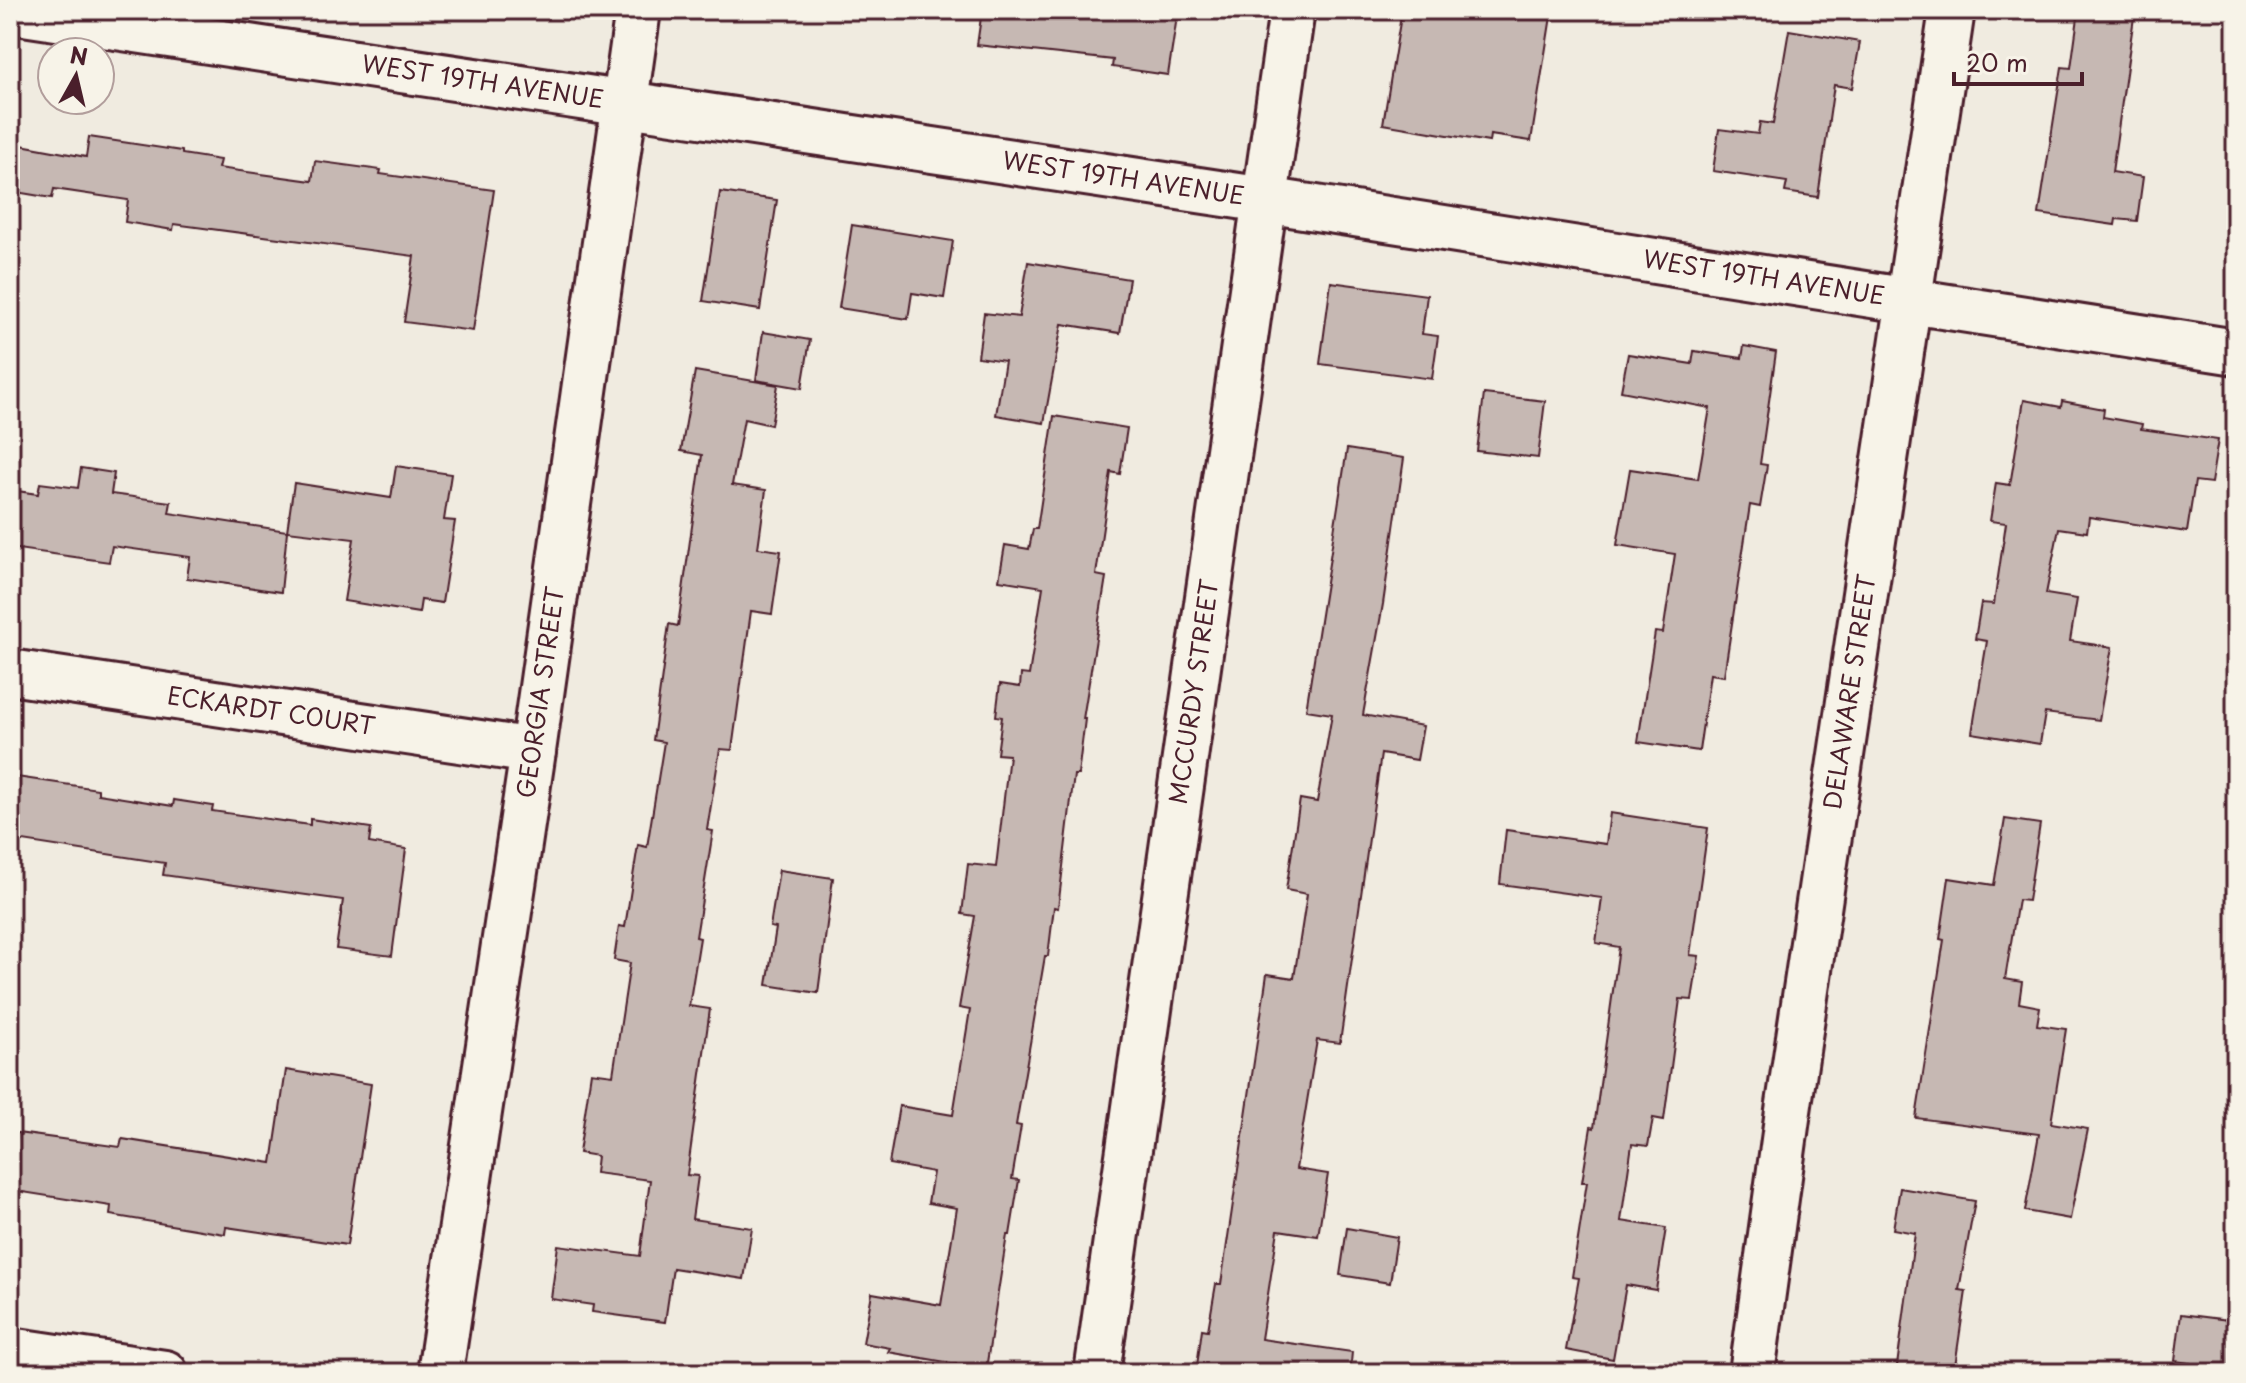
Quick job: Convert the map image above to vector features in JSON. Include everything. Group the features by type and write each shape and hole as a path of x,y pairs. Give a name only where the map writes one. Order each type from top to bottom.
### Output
{"street":[{"name":"GEORGIA STREET","path":"440,1373 533,751 638,10"},
{"name":"MCCURDY STREET","path":"1097,1373 1292,10"},
{"name":"DELAWARE STREET","path":"1752,1373 1790,1095 1952,10"},
{"name":"WEST 19TH AVENUE","path":"10,11 1265,200 2236,352"},
{"name":"ECKARDT COURT","path":"10,672 533,751"},
{"path":"10,1350 165,1373"}],"building":[{"path":"982,10 1178,10 1168,75 1112,67 1113,60 977,45"},
{"path":"1402,10 1552,10 1531,141 1490,135 1489,142 1383,124"},
{"path":"2079,10 2135,10 2112,172 2143,177 2137,221 2116,219 2115,225 2039,214 2062,67 2071,68"},
{"path":"1789,30 1860,42 1852,88 1834,85 1818,197 1785,192 1787,182 1713,171 1719,129 1758,134 1760,122 1773,124"},
{"path":"89,137 220,160 218,168 312,181 315,161 381,170 380,174 494,190 473,331 404,322 414,256 174,224 173,230 125,222 128,200 54,189 52,198 10,191 10,143 86,157"},
{"path":"720,192 777,200 760,310 703,301"},
{"path":"852,225 953,241 944,298 912,293 908,319 839,308"},
{"path":"1028,262 1129,279 1120,333 1062,324 1044,423 996,415 1005,361 978,357 984,313 1019,317"},
{"path":"1331,282 1427,295 1422,334 1438,336 1432,379 1320,364"},
{"path":"763,332 810,340 802,388 756,380"},
{"path":"1744,346 1776,352 1760,464 1767,465 1760,507 1750,505 1724,676 1710,674 1699,751 1638,742 1655,632 1663,633 1675,554 1617,545 1630,469 1698,479 1710,408 1621,391 1628,354 1692,364 1694,351 1742,358"},
{"path":"695,371 778,385 771,425 744,419 732,485 766,490 758,548 781,551 772,614 751,611 732,750 720,749 707,830 713,831 696,937 700,938 689,1006 710,1009 687,1175 698,1176 692,1219 752,1228 744,1279 673,1268 665,1322 592,1312 593,1305 551,1299 558,1245 640,1256 650,1180 595,1173 597,1156 579,1153 591,1072 613,1075 630,963 614,960 619,926 625,927 638,845 647,847 664,742 653,740 669,624 678,626 702,455 681,451"},
{"path":"1484,394 1545,401 1538,458 1477,451"},
{"path":"2024,400 2061,407 2062,401 2104,409 2103,417 2142,424 2141,429 2218,440 2211,483 2195,481 2187,532 2089,517 2087,532 2059,528 2046,594 2077,599 2070,641 2112,647 2099,720 2045,713 2040,744 1972,733 1987,641 1975,639 1981,603 1994,604 2006,523 1990,521 1996,483 2010,485"},
{"path":"1054,416 1127,428 1120,474 1111,472 1096,575 1106,577 1083,719 1078,775 1074,775 1058,908 1054,907 1048,956 1045,956 1016,1125 1021,1126 1012,1179 1019,1180 986,1369 888,1352 890,1348 863,1343 872,1293 941,1305 957,1208 928,1203 933,1172 889,1164 899,1106 953,1115 970,1010 959,1008 975,916 962,914 968,864 996,867 1009,755 997,754 1002,717 996,716 1000,684 1020,687 1021,674 1029,675 1043,587 999,580 1005,545 1029,549 1033,529 1037,529"},
{"path":"1347,449 1404,458 1363,715 1423,726 1417,760 1381,754 1340,1043 1317,1040 1296,1169 1328,1174 1318,1236 1278,1230 1261,1339 1352,1352 1350,1373 1196,1373 1202,1329 1208,1330 1216,1284 1221,1284 1267,974 1294,978 1307,894 1286,890 1300,799 1317,802 1332,714 1306,710"},
{"path":"396,466 451,474 444,520 455,521 442,603 421,600 419,613 344,601 354,539 287,531 294,483 391,498"},
{"path":"81,468 114,473 111,494 171,502 169,513 287,531 281,592 187,578 190,557 112,546 109,562 10,548 10,490 38,494 40,483 78,488"},
{"path":"10,776 98,789 98,794 173,806 174,800 213,806 212,811 310,825 310,819 371,828 369,843 406,849 392,956 336,949 343,900 163,875 165,863 10,839"},
{"path":"1610,813 1708,828 1690,955 1699,956 1692,1000 1680,999 1664,1120 1653,1118 1648,1146 1632,1144 1621,1221 1666,1228 1656,1290 1626,1285 1613,1359 1566,1350 1579,1278 1572,1277 1587,1182 1582,1182 1591,1127 1594,1128 1619,947 1596,943 1602,898 1500,884 1506,830 1606,844"},
{"path":"2005,819 2040,824 2028,901 2018,900 2005,979 2022,982 2019,1003 2040,1007 2037,1025 2066,1029 2051,1123 2088,1129 2070,1219 2025,1211 2039,1134 1916,1118 1944,940 1940,939 1949,878 1994,885"},
{"path":"779,870 833,878 818,993 767,985 776,928 770,927"},
{"path":"286,1070 371,1084 347,1245 226,1227 225,1234 110,1215 111,1206 10,1190 17,1133 120,1147 122,1139 272,1163"},
{"path":"1900,1188 1975,1201 1959,1290 1966,1291 1954,1373 1896,1373 1915,1233 1893,1229"},
{"path":"1347,1228 1397,1237 1390,1283 1340,1275"},
{"path":"2181,1314 2236,1321 2236,1373 2189,1373 2190,1363 2175,1361"}]}
